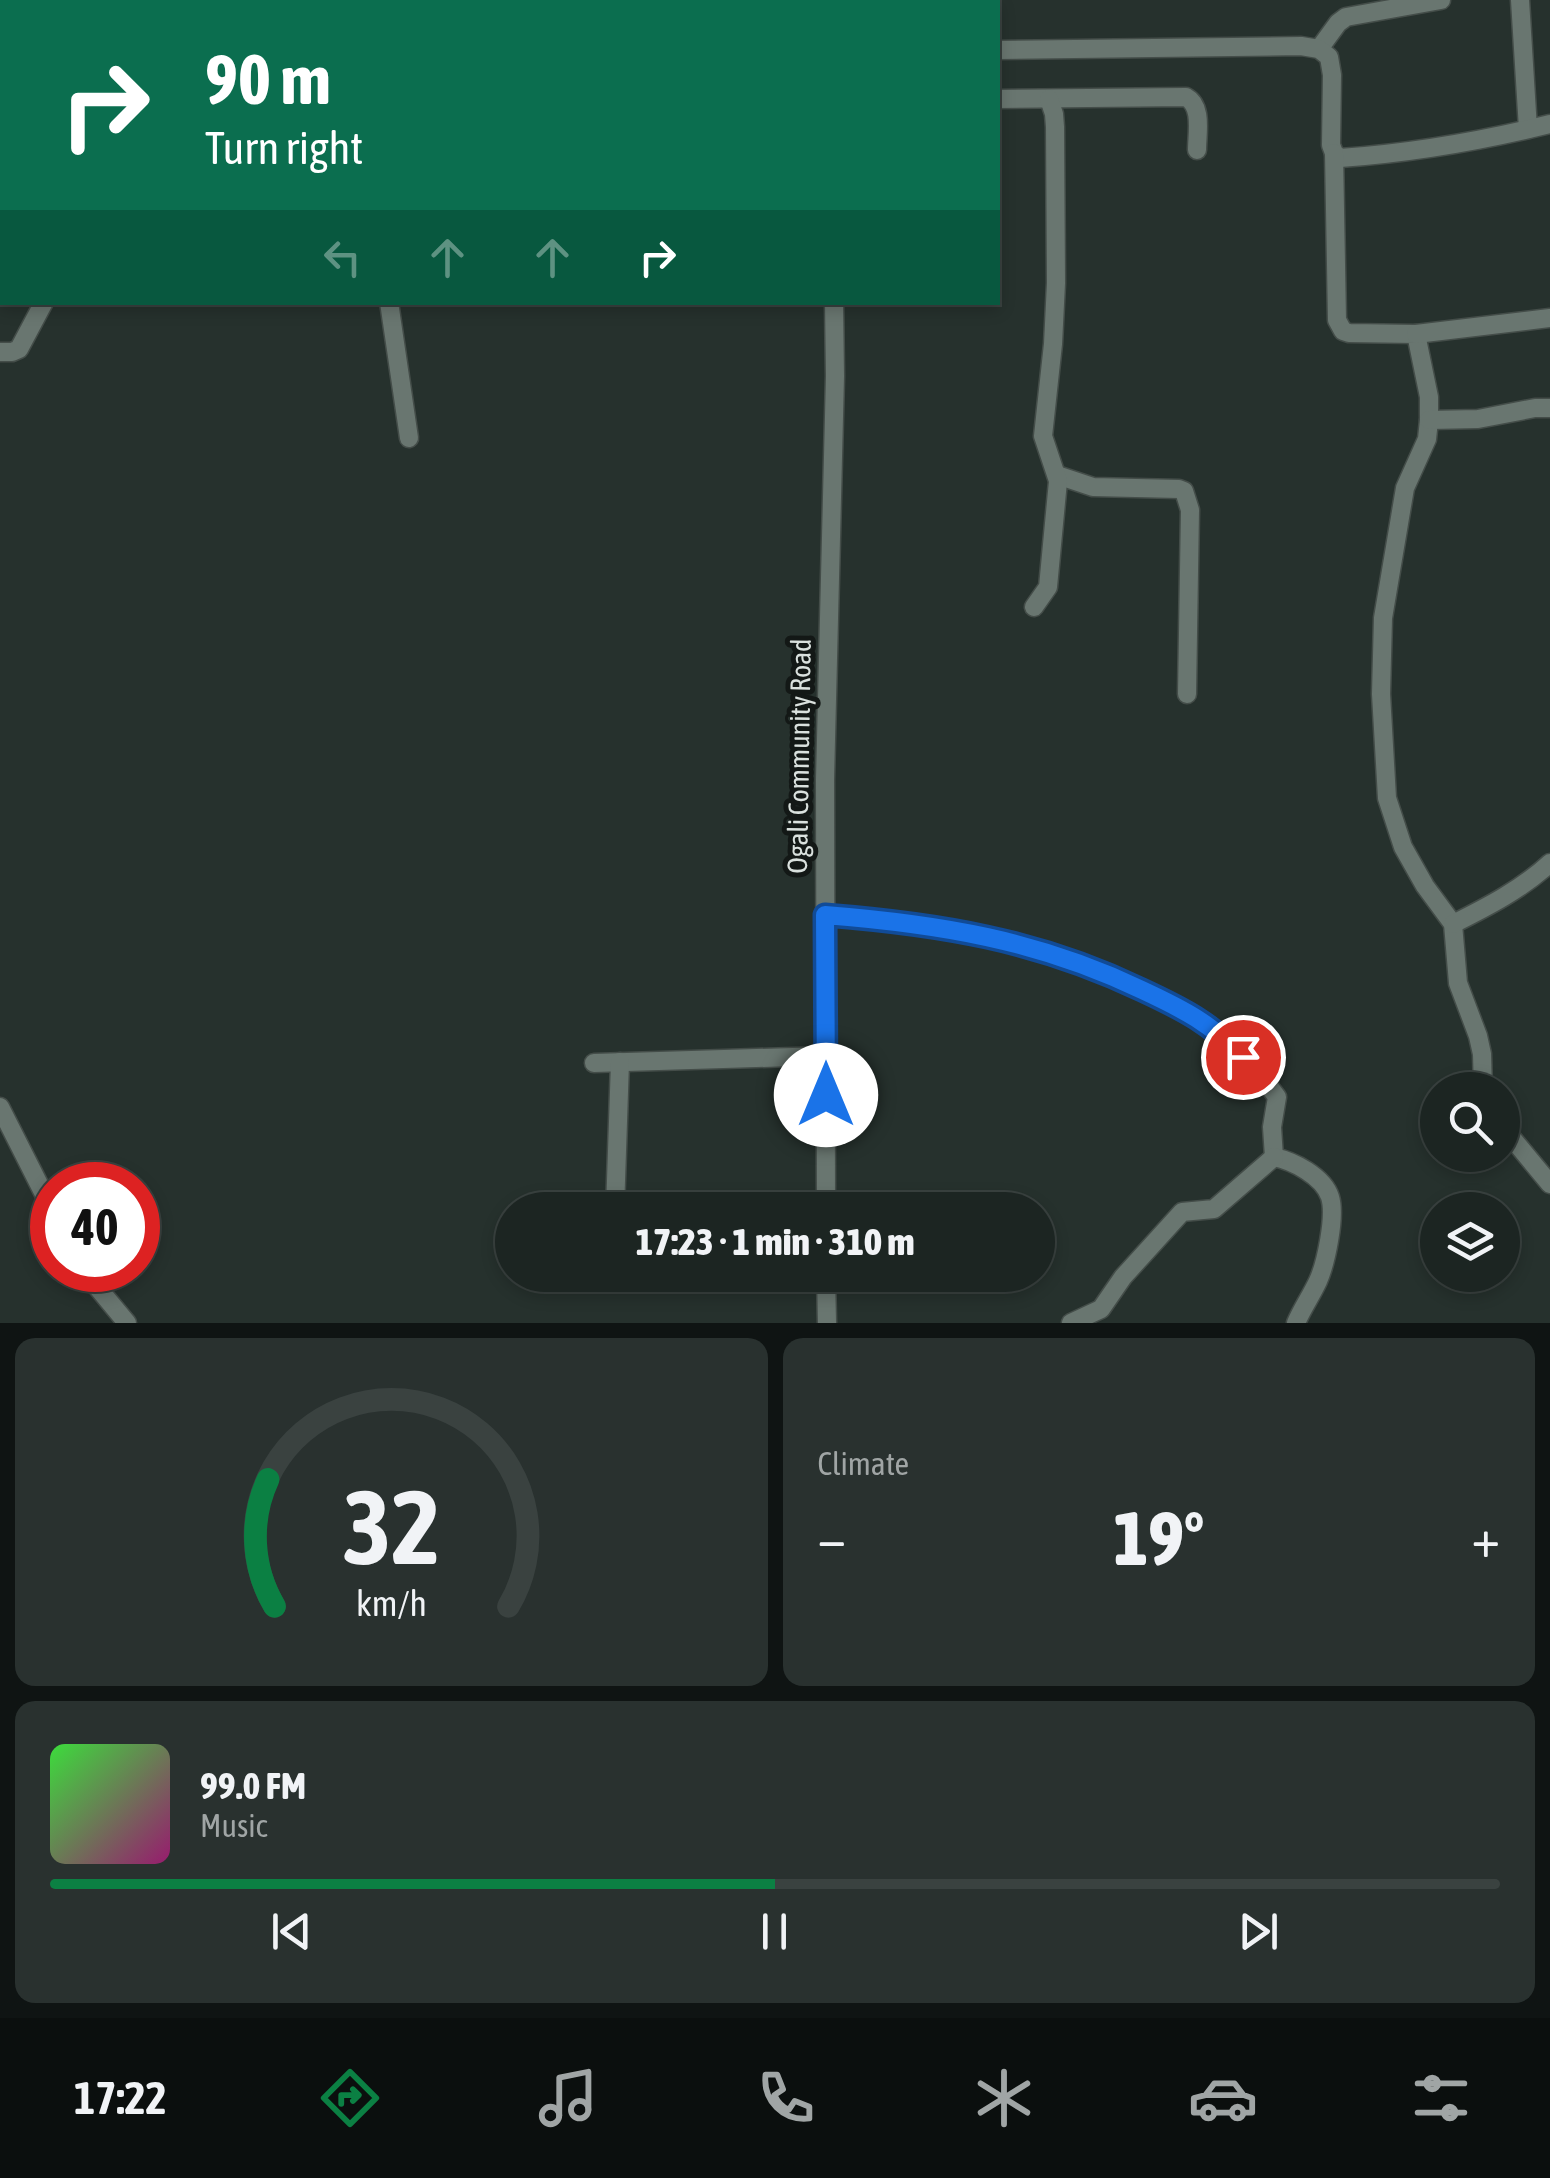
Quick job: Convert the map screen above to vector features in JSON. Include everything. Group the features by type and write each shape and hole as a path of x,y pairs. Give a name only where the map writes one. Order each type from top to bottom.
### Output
{"street":[{"path":"1319,50 1346,16 1441,0"},
{"path":"1520,0 1528,130"},
{"path":"1000,50 1300,46 1319,50 1328,57 1332,75 1337,320 1343,331 1416,334 1550,318"},
{"path":"1000,99 1186,97 1197,106 1197,150"},
{"path":"1034,607 1048,587 1057,474 1043,436 1054,344 1056,283 1055,127 1048,99"},
{"path":"1334,154 1340,158 1394,155 1550,124"},
{"path":"0,352 19,349 42,305"},
{"path":"389,305 409,438"},
{"name":"Ogali Community Road","path":"826,1192 825,780 834,305"},
{"path":"1416,334 1430,420 1426,440 1405,488 1382,638 1386,798 1403,847 1453,924 1458,983 1478,1036 1482,1072"},
{"path":"1430,420 1478,419 1550,408"},
{"path":"1057,474 1093,487 1184,492 1190,510 1188,694"},
{"path":"1453,924 1495,903 1550,863"},
{"path":"825,915 943,927 1035,948 1120,980 1184,1010 1222,1035 1277,1097 1272,1128 1274,1157"},
{"path":"594,1063 825,1056"},
{"path":"616,1192 620,1062"},
{"path":"0,1106 30,1166"},
{"path":"1520,1148 1550,1184"},
{"path":"1071,1323 1101,1309 1182,1212 1214,1209 1274,1157"},
{"path":"1274,1157 1307,1172 1328,1191 1331,1200 1320,1276 1296,1323"},
{"path":"101,1292 127,1323"},
{"path":"826,1292 827,1323"}],"route":[{"path":"826,1095 825,915 943,927 990,936 1078,962 1184,1010 1222,1035 1243,1057"}]}
